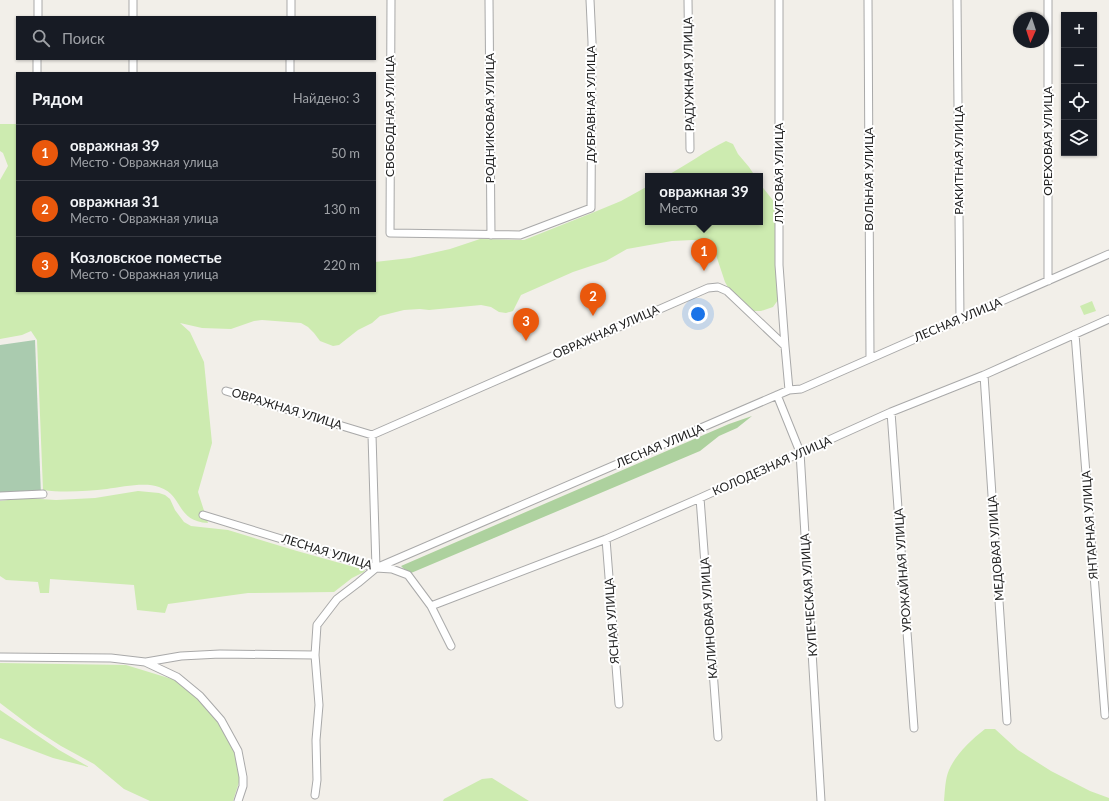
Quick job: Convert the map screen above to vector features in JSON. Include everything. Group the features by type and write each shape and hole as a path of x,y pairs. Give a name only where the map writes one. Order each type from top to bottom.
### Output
{"street":[{"path":"38,0 38,16"},
{"path":"133,0 133,16"},
{"path":"291,0 291,16"},
{"name":"СВОБОДНАЯ УЛИЦА","path":"391,0 390,233 491,235"},
{"name":"РОДНИКОВАЯ УЛИЦА","path":"490,0 491,235"},
{"name":"ДУБРАВНАЯ УЛИЦА","path":"491,235 520,235 591,208 592,42 590,0"},
{"name":"РАДУЖНАЯ УЛИЦА","path":"688,0 690,149"},
{"name":"ЛУГОВАЯ УЛИЦА","path":"779,0 779,265 784,346"},
{"name":"ВОЛЬНАЯ УЛИЦА","path":"868,0 870,358"},
{"name":"РАКИТНАЯ УЛИЦА","path":"958,0 960,320"},
{"name":"ОРЕХОВАЯ УЛИЦА","path":"1048,0 1048,281"},
{"path":"37,60 37,72"},
{"path":"133,60 133,72"},
{"path":"290,60 290,72"},
{"name":"ЛЕСНАЯ УЛИЦА","path":"203,515 376,568 777,395 789,390 801,389 1109,254"},
{"name":"ОВРАЖНАЯ УЛИЦА","path":"226,391 372,435 708,288 718,286 784,346"},
{"name":"КОЛОДЕЗНАЯ УЛИЦА","path":"431,606 606,539 891,412 984,375 1109,319"},
{"name":"ЯНТАРНАЯ УЛИЦА","path":"1075,334 1105,715"},
{"path":"784,346 789,390"},
{"name":"МЕДОВАЯ УЛИЦА","path":"984,375 1007,721"},
{"name":"КУПЕЧЕСКАЯ УЛИЦА","path":"777,395 800,452 821,801"},
{"name":"УРОЖАЙНАЯ УЛИЦА","path":"891,412 914,728"},
{"path":"372,435 376,568"},
{"path":"0,496 43,494"},
{"name":"КАЛИНОВАЯ УЛИЦА","path":"700,498 718,737"},
{"name":"ЯСНАЯ УЛИЦА","path":"606,539 619,704"},
{"path":"315,795 317,780 316,740 318,705 315,655 317,625 337,598 376,568 392,569 408,576 431,606 451,646"},
{"path":"0,657 111,658 146,662 181,656 220,654 315,655"},
{"path":"146,662 177,678 200,696 222,720 238,751 243,776 243,786 238,801"}],"green space":[{"path":"0,124 16,124 16,292 376,292 376,262 410,258 450,249 480,239 524,240 621,201 645,188 645,225 763,225 763,188 775,203 777,231 775,256 778,281 778,300 773,307 761,311 752,311 730,291 725,282 716,255 710,246 700,241 693,240 672,241 627,249 606,261 573,272 521,295 513,311 506,313 499,312 491,307 481,305 429,310 404,310 380,316 372,323 358,330 339,345 333,346 320,341 308,327 301,323 262,320 254,321 231,329 202,328 180,323 190,332 204,362 212,443 198,492 208,523 197,521 190,518 185,513 173,496 159,487 133,485 107,489 75,491 43,490 37,340 31,331 22,335 0,339 0,180 8,166 3,153 0,151"},
{"path":"726,141 733,144 738,154 753,173 671,173"},
{"path":"1092,301 1096,311 1084,315 1080,306"},
{"path":"35,340 41,495 0,494 0,345"},
{"path":"752,416 737,428 719,436 700,451 411,573 401,566 729,424"},
{"path":"138,491 165,495 170,499 175,510 184,522 191,526 228,530 365,570 334,592 248,593 168,604 165,613 137,610 134,585 50,579 49,593 40,593 38,582 6,580 0,576 0,501 24,498 56,500 95,498"},
{"path":"0,663 126,665 175,680 197,698 219,723 234,752 241,776 233,801 150,801 124,789 94,764 61,746 33,728 0,703"},
{"path":"0,710 59,750 89,767 53,758 0,738"},
{"path":"985,729 995,729 1018,750 1051,771 1090,791 1109,798 1109,801 944,801 945,785 952,764 964,748"},
{"path":"492,778 529,801 443,801 444,799 482,779"}],"place":[{"name":"овражная 39","path":"704,271"},
{"name":"овражная 31","path":"593,316"},
{"name":"Козловское поместье","path":"526,341"}]}
